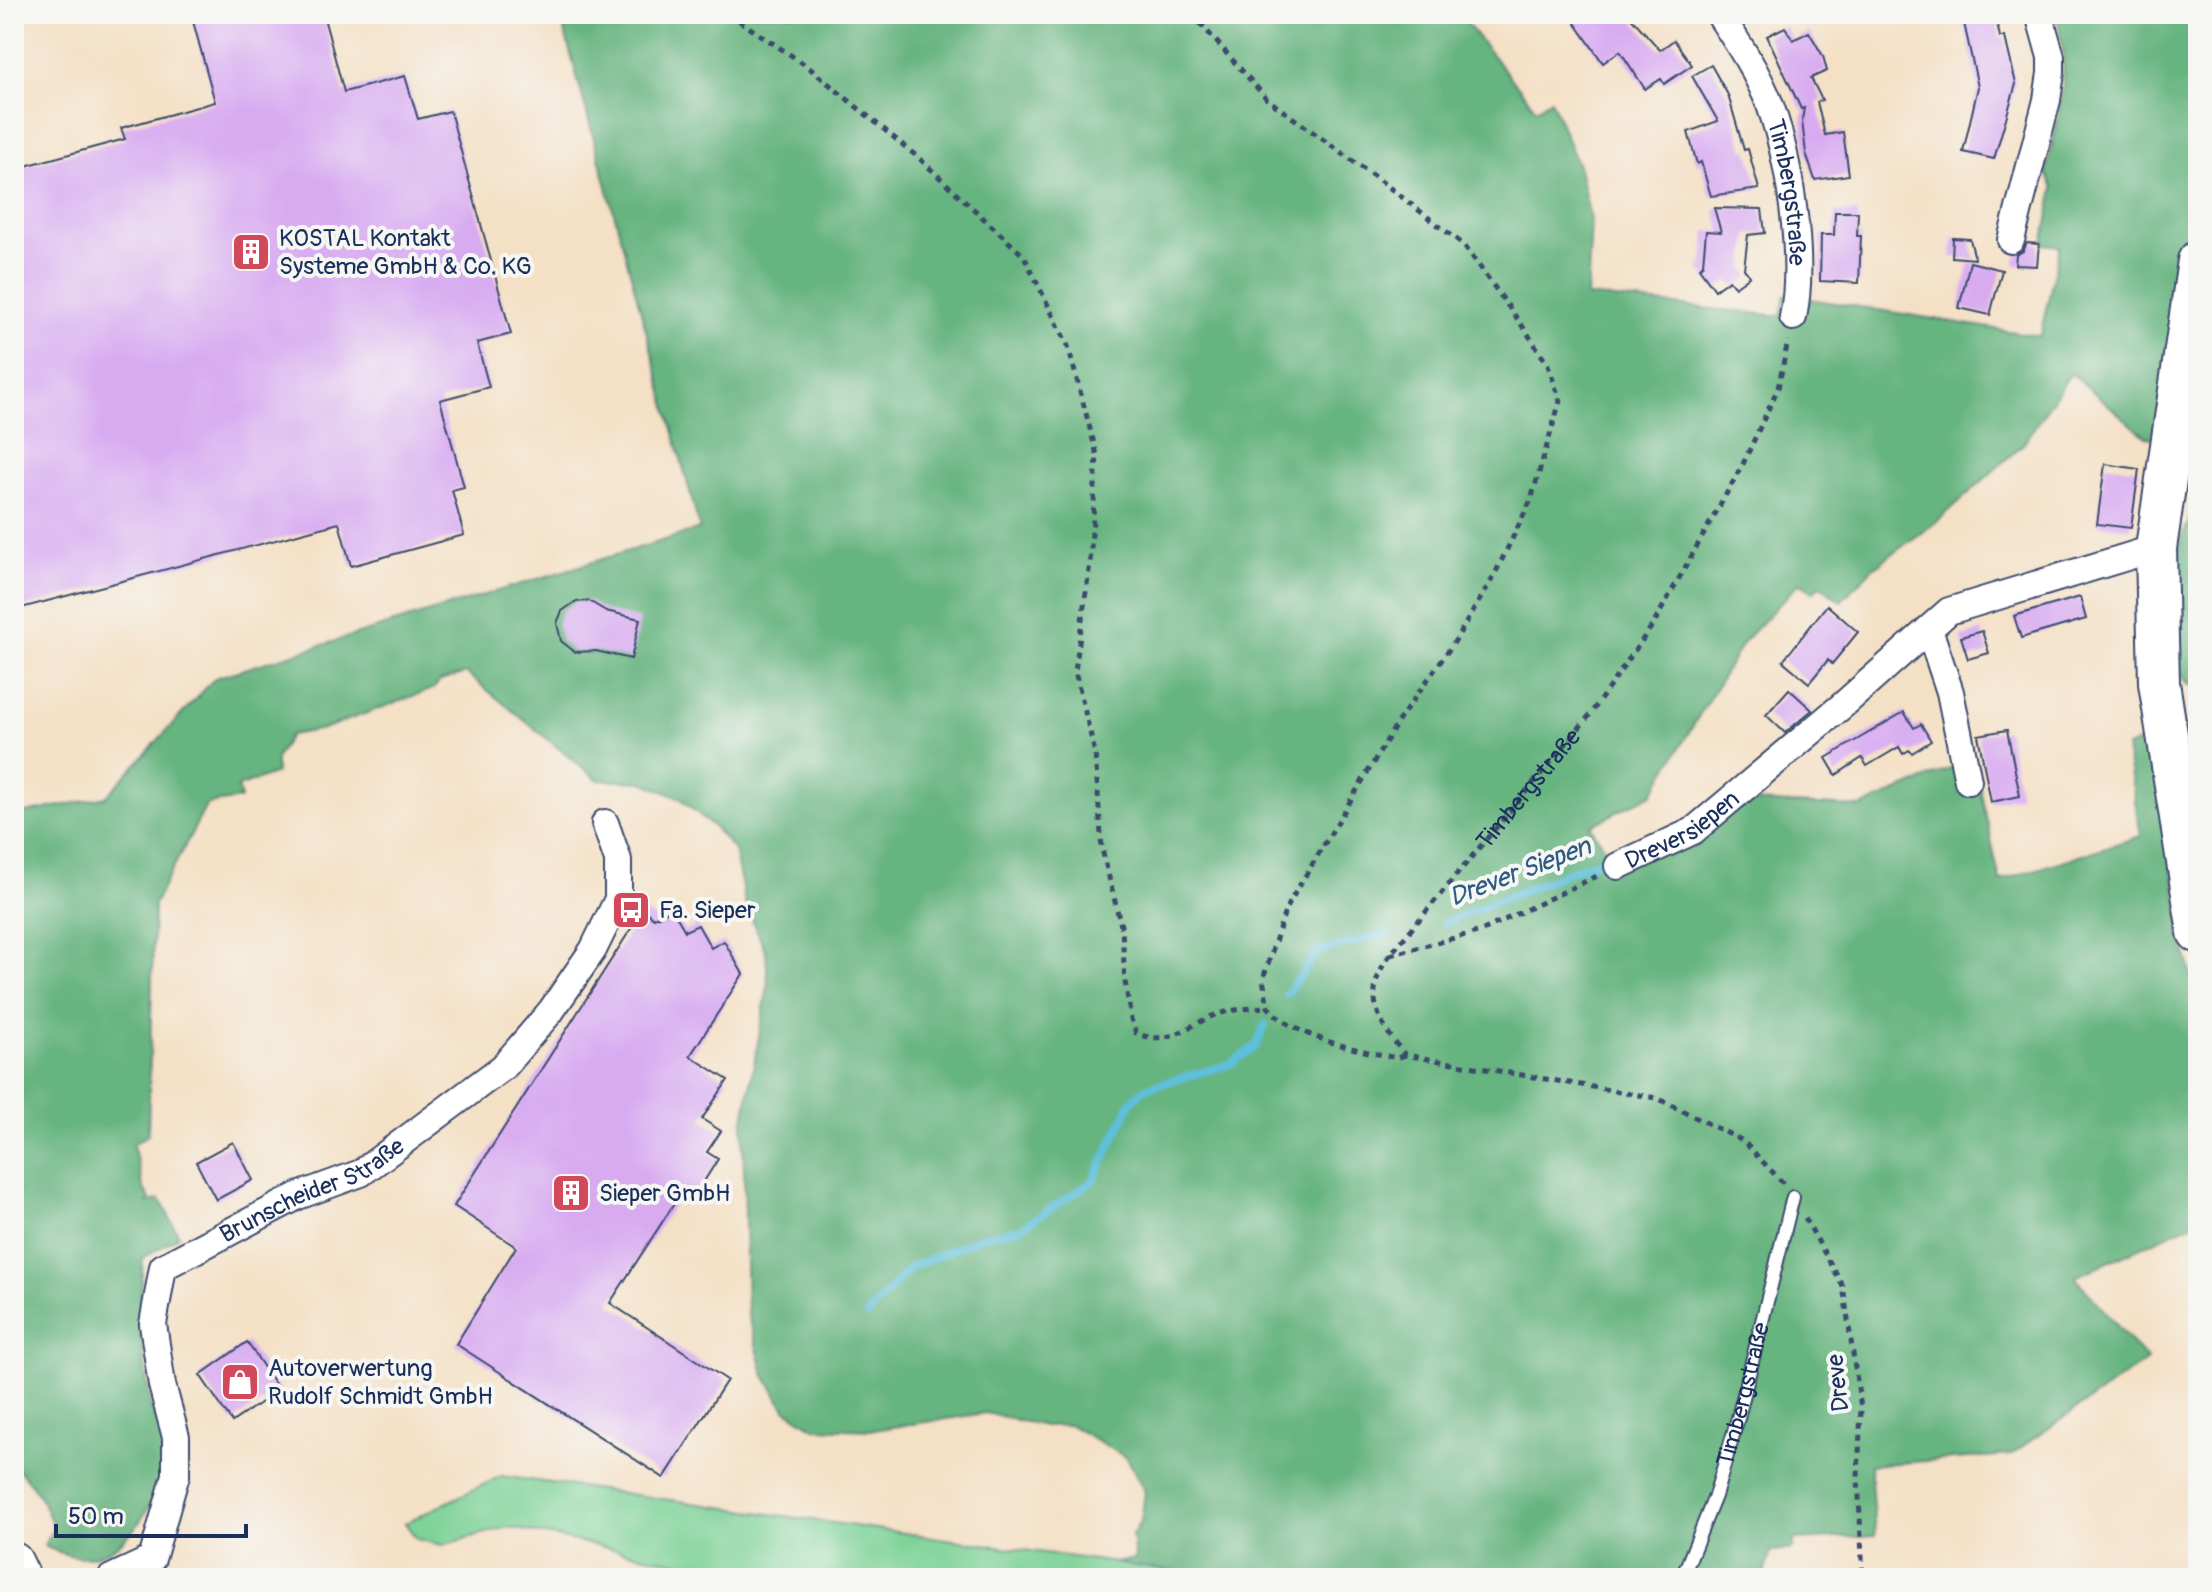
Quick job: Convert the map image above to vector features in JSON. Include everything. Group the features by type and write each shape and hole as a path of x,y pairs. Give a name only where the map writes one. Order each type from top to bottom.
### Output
{"main road":[{"path":"2198,261 2156,548 2159,683 2198,932"},
{"path":"14,1561 22,1578"}],"street":[{"name":"Timbergstraße","path":"1719,14 1745,54 1770,104 1785,156 1794,221 1797,297 1793,317"},
{"path":"2011,240 2051,73 2051,57 2039,14"},
{"name":"Dreversiepen","path":"1618,866 1693,831 1949,611 2156,548"},
{"path":"1929,629 1950,692 1968,781"},
{"name":"Brunscheider Straße","path":"111,1578 152,1559 176,1475 176,1437 162,1385 153,1324 163,1267 298,1196 361,1173 503,1067 551,1011 593,950 618,899 618,860 605,823"}],"lane":[{"name":"Timbergstraße","path":"1682,1578 1715,1496 1738,1418 1793,1197"}],"path":[{"path":"729,14 807,66 920,159 1024,256 1068,346 1097,455 1090,563 1075,671 1095,753 1102,849 1122,930 1131,1019 1136,1033 1151,1040 1187,1030 1215,1015 1268,1007"},
{"path":"1192,14 1267,99 1464,245 1548,365 1560,401 1531,500 1493,578 1453,644 1399,720 1286,908 1263,979 1268,1007 1289,1024 1343,1047 1657,1098 1743,1141 1774,1172 1793,1197"},
{"name":"Timbergstraße","path":"1405,1055 1386,1032 1374,1001 1380,969 1589,716 1654,623 1736,478 1766,416 1778,388 1793,317"},
{"name":"Dreversiepen","path":"1389,956 1481,931 1618,866"},
{"name":"Dreve","path":"1793,1197 1843,1286 1861,1408 1858,1477 1863,1578"}],"green space":[{"path":"560,14 1459,14 1536,109 1551,99 1579,168 1591,222 1587,296 1781,316 1785,295 2040,336 2060,246 2043,244 2054,188 2046,172 2062,93 2063,55 2056,14 2198,14 2198,179 2158,439 2146,437 2071,373 2023,444 1940,519 1873,568 1841,601 1820,585 1813,592 1800,582 1743,642 1652,794 1590,826 1613,860 1731,801 1861,807 1954,767 1978,779 2000,881 2141,836 2126,748 2150,736 2186,955 2198,998 2198,1221 2075,1277 2147,1360 2010,1455 1870,1465 1875,1536 1794,1540 1793,1549 1771,1551 1763,1578 1221,1578 1115,1563 1135,1559 1132,1535 1141,1521 1145,1492 1127,1458 1070,1425 1044,1426 986,1413 873,1430 814,1428 785,1409 764,1374 747,1312 743,1125 768,986 766,952 746,907 734,850 716,829 681,799 643,782 598,780 466,673 440,681 433,689 323,729 290,735 276,758 276,773 238,787 241,799 207,804 154,904 148,1135 133,1144 143,1187 150,1199 147,1203 160,1199 179,1236 143,1258 139,1323 151,1410 161,1427 165,1448 162,1471 143,1517 128,1536 111,1549 80,1557 44,1546 54,1527 38,1493 14,1464 14,815 106,797 215,678 700,529"},
{"path":"2198,386 2198,688 2189,684 2188,678 2187,683 2181,671 2174,634 2174,613 2178,553 2189,522 2193,497 2184,487"},
{"path":"501,1476 1221,1578 751,1578 508,1527 442,1545 417,1539 405,1523"}],"building":[{"name":"KOSTAL Kontakt Systeme GmbH & Co. KG","path":"191,14 323,14 344,92 405,76 418,119 450,111 511,334 477,343 489,387 440,400 464,487 452,490 464,535 351,566 339,523 14,610 14,169 125,139 121,128 215,102"},
{"path":"1569,14 1628,14 1660,50 1674,40 1692,65 1664,84 1661,79 1645,89 1620,51 1603,63"},
{"path":"1962,14 1995,14 2000,37 2005,37 2016,84 1994,159 1963,152 1978,87"},
{"path":"1785,27 1793,40 1809,32 1823,56 1827,71 1811,78 1822,100 1817,102 1825,135 1843,132 1849,175 1815,180 1806,153 1802,121 1804,108 1801,109 1767,36"},
{"path":"1711,65 1728,95 1759,189 1711,196 1701,162 1697,164 1688,132 1718,121 1692,76"},
{"path":"1714,208 1762,209 1765,233 1748,235 1744,269 1750,276 1735,287 1729,280 1715,290 1699,268 1703,264 1706,231 1721,232"},
{"path":"1835,212 1858,212 1857,236 1861,236 1859,283 1820,281 1821,235 1834,235"},
{"path":"1953,238 1970,239 1975,259 1952,257"},
{"path":"2027,243 2039,244 2037,266 2015,265 2016,255 2023,251"},
{"path":"1970,262 2002,270 1990,315 1959,308"},
{"path":"2105,464 2139,469 2131,528 2097,524"},
{"path":"2080,597 2086,619 2021,638 2014,616"},
{"path":"589,601 606,611 640,619 631,659 596,651 575,652 561,641 557,623 562,611 575,602"},
{"path":"1827,605 1858,632 1832,664 1828,660 1809,683 1783,661"},
{"path":"1982,631 1989,653 1968,659 1961,637"},
{"path":"1789,689 1812,710 1785,733 1766,715"},
{"path":"1904,712 1914,728 1921,724 1931,741 1912,753 1909,750 1903,754 1899,747 1867,766 1862,758 1836,775 1826,758"},
{"path":"2007,730 2020,796 1991,802 1978,735"},
{"name":"Sieper GmbH","path":"672,909 685,931 698,925 711,948 724,941 743,974 690,1056 728,1080 702,1119 721,1131 707,1152 718,1159 694,1197 683,1190 610,1303 727,1380 664,1478 456,1344 516,1247 454,1206 643,910 654,918"},
{"path":"233,1142 253,1180 216,1200 196,1162"},
{"name":"Autoverwertung Rudolf Schmidt GmbH","path":"247,1342 279,1390 232,1422 200,1375"}],"waterway":[{"name":"Drever Siepen","path":"1444,923 1611,858"},
{"path":"1287,994 1317,952 1385,934"},
{"name":"Drever Siepen","path":"867,1315 911,1267 984,1236 1019,1229 1093,1181 1133,1099 1146,1088 1230,1064 1256,1046 1265,1025"}],"place":[{"name":"KOSTAL Kontakt Systeme GmbH & Co. KG","path":"251,252"},
{"name":"Fa. Sieper","path":"631,910"},
{"name":"Sieper GmbH","path":"571,1193"},
{"name":"Autoverwertung Rudolf Schmidt GmbH","path":"240,1382"}]}
